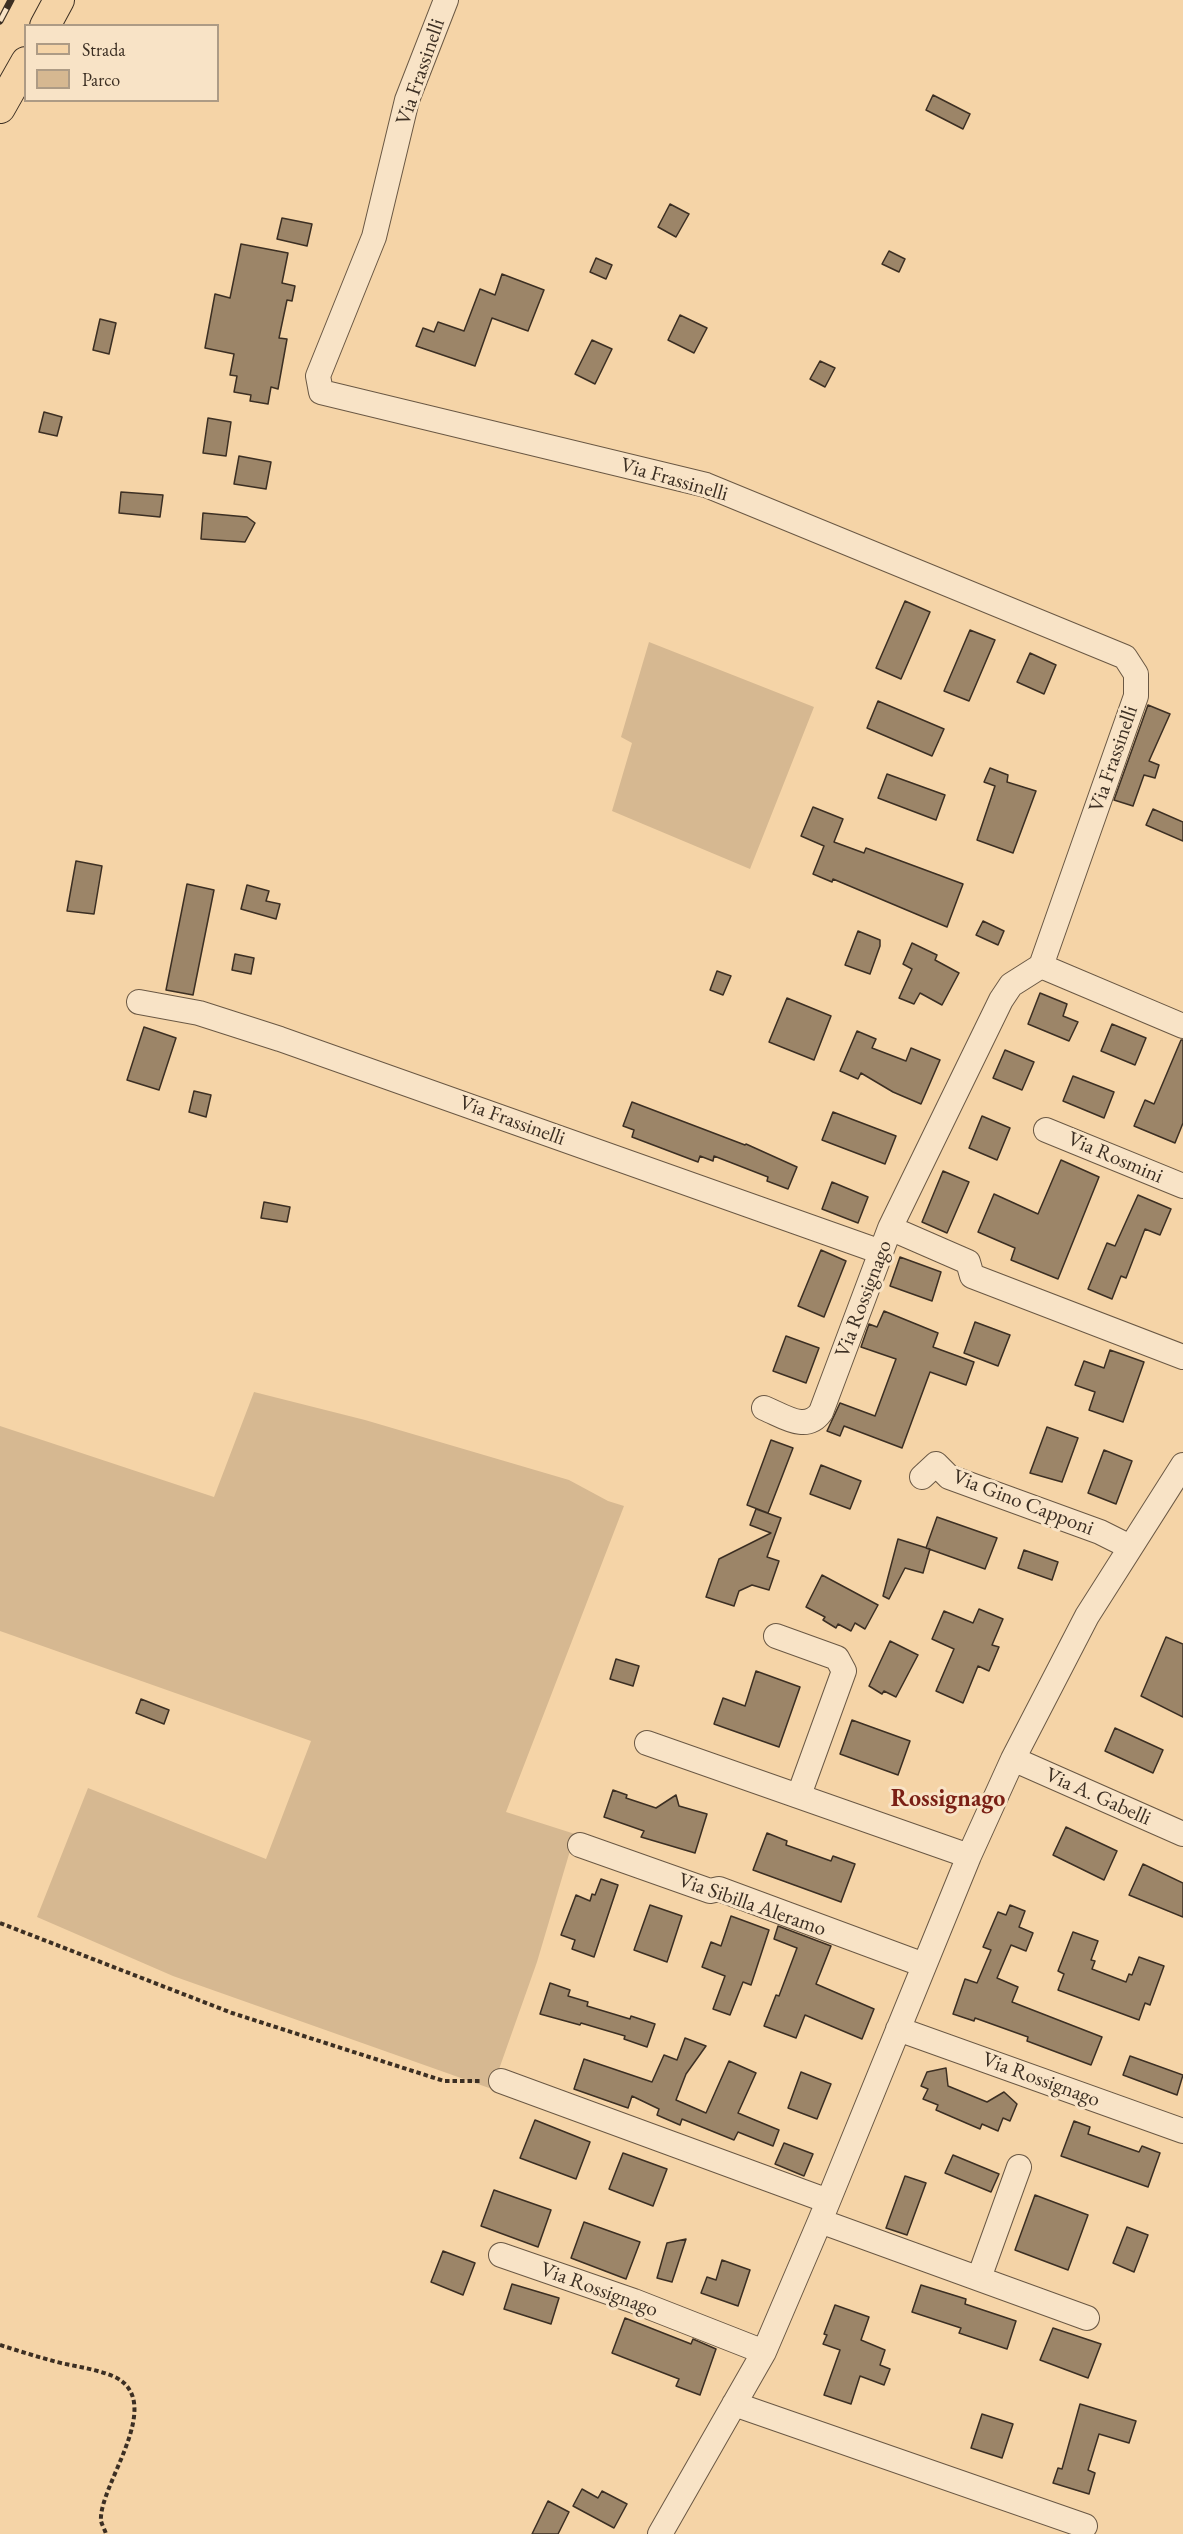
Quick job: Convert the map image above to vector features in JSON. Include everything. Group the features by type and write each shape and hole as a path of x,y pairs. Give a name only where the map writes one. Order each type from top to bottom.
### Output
{"main road":[{"path":"46,24 59,0"},
{"path":"0,108 24,66"}],"street":[{"name":"Via Frassinelli","path":"446,0 407,100 374,237 318,376 321,392 706,485 1125,657 1136,674 1136,696 1041,966"},
{"path":"891,1228 1001,1000 1011,985 1041,966 1183,1026"},
{"name":"Via Frassinelli","path":"140,1002 198,1013 280,1039 881,1252"},
{"name":"Via Rosmini","path":"1046,1130 1183,1186"},
{"name":"Via Rossignago","path":"764,1408 806,1424 815,1420 821,1412 891,1228 968,1262 972,1276 1183,1357"},
{"name":"Via Gino Capponi","path":"922,1477 936,1464 949,1477 1100,1533 1130,1547"},
{"path":"660,2534 764,2352 969,1856 1013,1759 1087,1616 1183,1465"},
{"path":"776,1636 837,1658 844,1671 798,1795"},
{"path":"647,1743 969,1856"},
{"name":"Via A. Gabelli","path":"1013,1759 1183,1834"},
{"name":"Via Sibilla Aleramo","path":"580,1845 710,1891 719,1889 924,1965"},
{"name":"Via Rossignago","path":"898,2029 1183,2132"},
{"path":"501,2081 824,2211 979,2278 1087,2318"},
{"path":"979,2278 1019,2167"},
{"name":"Via Rossignago","path":"501,2255 634,2301 764,2352"},
{"path":"734,2404 1085,2526"}],"path":[{"path":"0,1923 232,2013 444,2081 501,2081"},
{"path":"0,2345 98,2371 118,2379 129,2391 134,2409 132,2430 103,2505 101,2522 106,2534"}],"green space":[{"path":"649,642 814,707 750,869 612,811 632,743 621,737"},
{"path":"254,1392 365,1420 569,1480 608,1501 624,1506 506,1812 575,1834 537,1962 492,2089 173,1976 37,1917 88,1788 266,1859 311,1741 0,1631 0,1426 214,1497"}],"building":[{"path":"933,95 970,114 963,129 926,110"},
{"path":"670,204 689,214 676,237 658,227"},
{"path":"282,218 312,224 307,246 277,239"},
{"path":"241,244 288,253 282,283 295,286 292,301 287,300 279,338 287,339 278,389 271,387 268,404 250,401 251,395 234,392 237,376 230,375 234,354 205,348 215,294 230,298"},
{"path":"889,251 905,259 899,272 882,264"},
{"path":"596,258 612,265 606,279 590,272"},
{"path":"502,274 544,290 528,331 492,318 475,366 416,346 423,328 434,332 438,322 464,331 480,289 495,295"},
{"path":"680,315 707,328 694,353 668,340"},
{"path":"100,319 116,323 109,354 93,350"},
{"path":"592,340 612,349 595,384 575,374"},
{"path":"820,361 835,368 825,387 810,379"},
{"path":"44,412 62,417 57,436 39,432"},
{"path":"208,418 231,422 226,456 203,453"},
{"path":"239,456 271,462 266,489 234,484"},
{"path":"121,492 163,495 160,517 119,513"},
{"path":"203,513 247,517 255,523 245,542 201,539"},
{"path":"905,601 930,612 901,679 876,668"},
{"path":"970,630 995,640 969,701 944,691"},
{"path":"1030,653 1056,665 1044,694 1017,682"},
{"path":"878,701 944,729 932,756 867,728"},
{"path":"1148,705 1170,714 1149,761 1159,765 1155,778 1144,775 1133,806 1114,800"},
{"path":"990,768 1008,775 1007,782 1036,791 1013,853 977,840 995,786 984,782"},
{"path":"887,774 945,795 936,820 878,798"},
{"path":"813,807 843,819 834,842 864,853 866,848 963,884 947,927 833,879 832,882 813,874 824,846 801,836"},
{"path":"1153,809 1183,822 1183,841 1146,825"},
{"path":"76,861 102,866 94,914 67,911"},
{"path":"187,884 214,890 193,995 166,990"},
{"path":"247,885 269,891 266,901 280,904 276,919 241,909"},
{"path":"983,921 1004,931 998,945 976,935"},
{"path":"858,931 880,940 870,974 845,965"},
{"path":"912,943 937,955 935,960 959,973 942,1005 920,993 914,1004 899,998 912,969 903,964"},
{"path":"235,954 254,958 251,974 232,970"},
{"path":"717,971 731,976 723,995 710,990"},
{"path":"1040,993 1067,1004 1063,1016 1078,1022 1069,1041 1028,1024"},
{"path":"787,998 831,1016 814,1060 769,1042"},
{"path":"1112,1024 1146,1038 1135,1065 1101,1051"},
{"path":"144,1027 176,1038 159,1090 127,1080"},
{"path":"857,1031 876,1039 872,1048 906,1061 911,1048 940,1060 921,1104 893,1092 861,1073 858,1079 840,1071"},
{"path":"1181,1040 1183,1040 1183,1123 1175,1143 1134,1126 1145,1100 1154,1104"},
{"path":"1005,1050 1034,1062 1022,1090 993,1078"},
{"path":"1073,1076 1114,1092 1104,1118 1063,1101"},
{"path":"194,1091 211,1095 206,1117 189,1112"},
{"path":"632,1102 746,1144 797,1167 788,1189 767,1181 768,1177 714,1156 713,1161 700,1156 698,1162 632,1137 634,1130 623,1126"},
{"path":"833,1112 896,1136 885,1164 822,1140"},
{"path":"982,1116 1010,1128 997,1160 969,1148"},
{"path":"1061,1160 1099,1177 1058,1279 1011,1260 1015,1248 978,1232 994,1194 1038,1214"},
{"path":"943,1171 969,1182 947,1233 922,1222"},
{"path":"832,1182 868,1197 858,1223 822,1209"},
{"path":"1138,1195 1171,1209 1160,1235 1145,1229 1126,1278 1121,1276 1112,1299 1088,1289 1107,1243 1115,1246"},
{"path":"264,1202 290,1207 287,1222 261,1218"},
{"path":"821,1250 846,1261 824,1317 798,1306"},
{"path":"900,1257 941,1272 932,1301 890,1286"},
{"path":"884,1311 938,1333 933,1347 974,1362 966,1385 930,1372 902,1448 844,1426 840,1436 827,1431 840,1403 875,1416 896,1359 861,1347 869,1324 877,1327"},
{"path":"975,1322 1010,1335 998,1366 964,1353"},
{"path":"786,1336 819,1348 806,1383 773,1371"},
{"path":"1110,1350 1144,1362 1123,1422 1089,1410 1095,1392 1075,1385 1084,1361 1104,1368"},
{"path":"1047,1427 1078,1438 1062,1482 1030,1473"},
{"path":"771,1440 793,1448 768,1513 747,1505"},
{"path":"1104,1450 1132,1461 1116,1504 1088,1493"},
{"path":"821,1465 861,1481 850,1509 810,1494"},
{"path":"756,1509 781,1518 767,1557 779,1561 769,1590 752,1585 739,1591 734,1606 706,1597 719,1559 771,1533 750,1525"},
{"path":"937,1517 997,1538 985,1569 926,1548"},
{"path":"898,1539 930,1549 923,1573 905,1568 889,1599 883,1596"},
{"path":"1024,1550 1058,1562 1052,1580 1018,1568"},
{"path":"822,1575 878,1605 865,1629 855,1623 851,1631 838,1624 836,1628 823,1620 825,1617 806,1607"},
{"path":"979,1609 1003,1619 992,1645 999,1647 989,1671 978,1666 963,1703 936,1691 954,1649 932,1639 944,1611 973,1623"},
{"path":"1166,1637 1183,1644 1183,1717 1141,1696"},
{"path":"890,1641 918,1655 896,1697 884,1691 882,1694 869,1686"},
{"path":"616,1659 639,1666 633,1686 610,1679"},
{"path":"756,1671 800,1687 779,1747 714,1724 723,1698 745,1706"},
{"path":"141,1699 169,1710 164,1724 136,1713"},
{"path":"852,1720 910,1741 898,1775 840,1754"},
{"path":"1115,1728 1163,1750 1153,1773 1105,1751"},
{"path":"613,1790 627,1795 626,1798 656,1808 676,1795 679,1806 707,1814 695,1853 641,1837 644,1831 604,1817"},
{"path":"1066,1827 1117,1851 1104,1880 1053,1855"},
{"path":"767,1833 787,1841 786,1845 831,1861 833,1856 855,1864 841,1902 753,1870"},
{"path":"1143,1864 1183,1883 1183,1917 1129,1895"},
{"path":"601,1879 618,1885 594,1957 572,1949 575,1940 561,1935 576,1895 590,1901"},
{"path":"650,1905 682,1916 667,1962 634,1950"},
{"path":"1010,1905 1025,1911 1019,1927 1033,1933 1026,1951 1011,1945 997,1978 1018,1987 1012,2002 1102,2037 1091,2065 1027,2041 1028,2037 975,2018 974,2021 953,2014 965,1979 977,1983 991,1950 983,1947 998,1912 1006,1915"},
{"path":"731,1916 769,1930 751,1985 743,1982 730,2015 713,2009 725,1976 702,1967 711,1942 721,1946"},
{"path":"778,1926 831,1946 816,1984 874,2009 862,2039 805,2015 796,2038 764,2026 776,1995 779,1996 797,1948 774,1939"},
{"path":"1073,1932 1098,1941 1091,1960 1095,1961 1092,1969 1126,1982 1129,1974 1132,1975 1139,1957 1164,1966 1150,2005 1145,2003 1139,2020 1058,1990 1064,1974 1058,1971"},
{"path":"550,1983 570,1990 568,1996 588,2002 587,2006 655,2024 647,2047 624,2039 625,2036 540,2014"},
{"path":"685,2038 706,2046 686,2074 676,2100 706,2113 729,2061 756,2073 738,2113 779,2130 773,2146 738,2132 734,2140 682,2119 680,2125 657,2115 659,2109 632,2096 628,2108 574,2089 584,2059 652,2082 664,2055 677,2060"},
{"path":"1130,2056 1183,2075 1177,2095 1123,2075"},
{"path":"946,2068 948,2086 987,2102 1004,2092 1017,2104 1010,2121 1003,2118 998,2131 982,2124 980,2129 936,2110 938,2105 923,2099 928,2089 921,2086 927,2072"},
{"path":"801,2072 831,2084 817,2119 788,2108"},
{"path":"535,2120 590,2142 576,2179 520,2158"},
{"path":"1074,2121 1090,2127 1088,2134 1139,2152 1142,2146 1160,2153 1148,2187 1061,2156"},
{"path":"784,2143 813,2154 804,2176 775,2164"},
{"path":"623,2153 667,2169 653,2206 609,2189"},
{"path":"953,2155 999,2174 991,2192 945,2173"},
{"path":"905,2176 926,2183 907,2235 886,2228"},
{"path":"494,2190 551,2210 538,2247 481,2226"},
{"path":"1035,2195 1088,2215 1068,2270 1015,2250"},
{"path":"584,2222 640,2242 626,2279 571,2258"},
{"path":"1127,2227 1148,2235 1134,2272 1113,2263"},
{"path":"686,2239 672,2282 657,2278 667,2243"},
{"path":"443,2251 475,2263 463,2295 431,2282"},
{"path":"722,2260 750,2270 738,2306 701,2293 707,2277 716,2280"},
{"path":"512,2284 559,2298 551,2324 504,2309"},
{"path":"921,2285 966,2299 965,2304 1016,2321 1007,2349 959,2333 961,2328 912,2312"},
{"path":"835,2305 869,2317 861,2340 885,2350 880,2365 890,2369 884,2385 860,2376 851,2404 824,2395 840,2350 823,2344 827,2335 824,2334"},
{"path":"625,2318 691,2344 693,2339 716,2349 700,2395 676,2386 679,2379 612,2353"},
{"path":"1053,2328 1101,2344 1088,2378 1040,2360"},
{"path":"1080,2404 1136,2421 1129,2443 1099,2434 1088,2470 1095,2473 1089,2494 1053,2483 1058,2468 1062,2469"},
{"path":"982,2414 1013,2424 1002,2458 971,2448"},
{"path":"582,2489 598,2498 602,2491 627,2504 614,2528 573,2506"},
{"path":"548,2501 569,2512 558,2534 532,2534"}],"railway":[{"path":"0,21 11,0"}],"district":[{"name":"Rossignago","path":"948,1799"}]}
